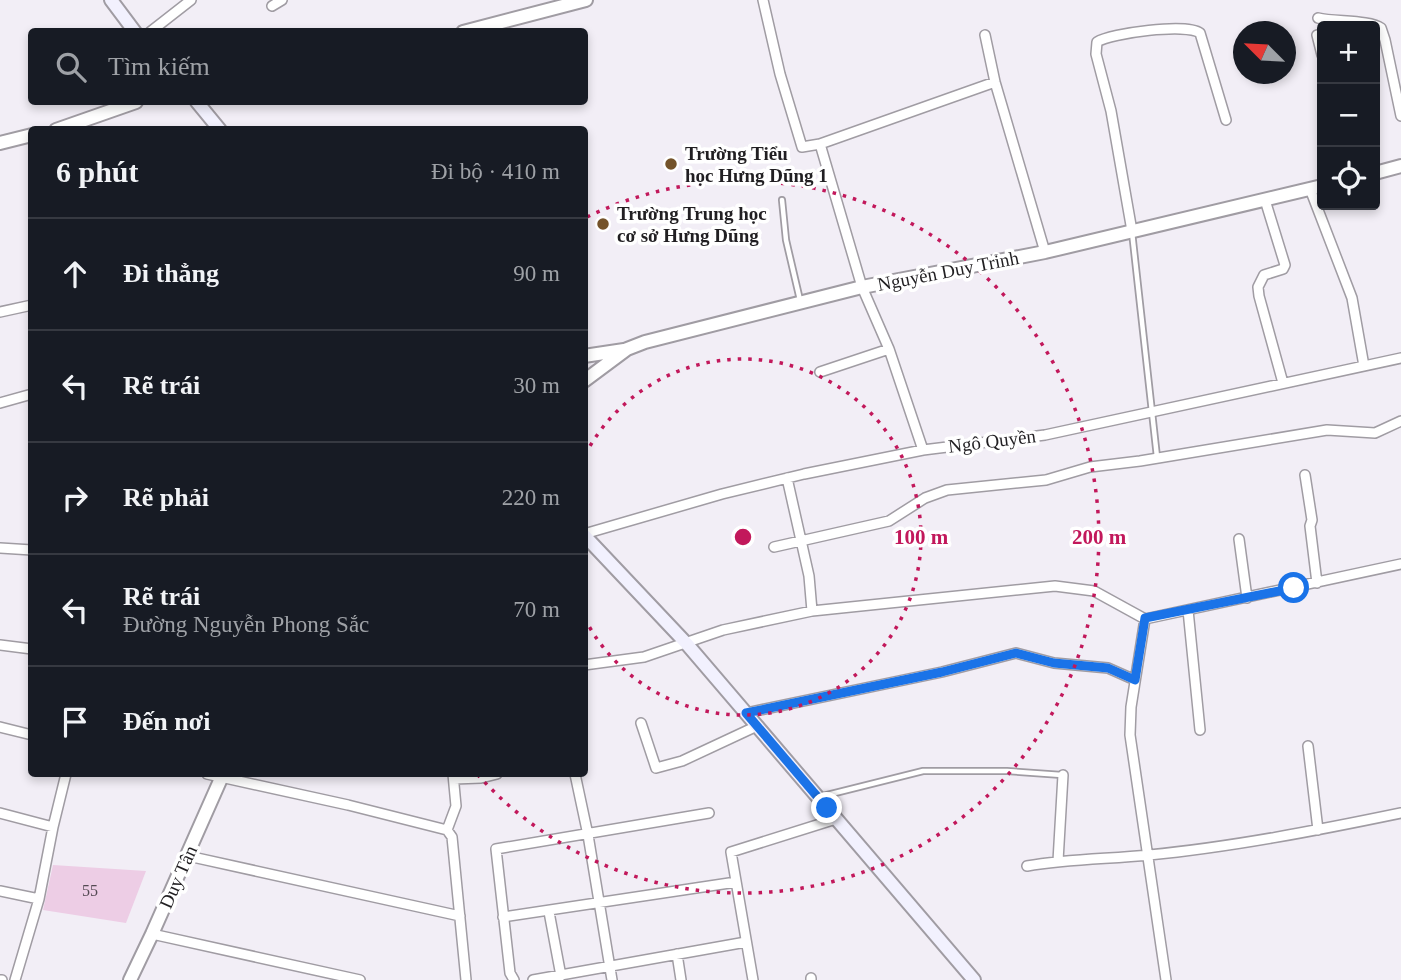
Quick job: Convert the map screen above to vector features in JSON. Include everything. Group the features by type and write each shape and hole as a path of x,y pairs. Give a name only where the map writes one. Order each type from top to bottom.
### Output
{"main road":[{"path":"110,0 132,28"},
{"path":"199,105 217,126"},
{"path":"588,538 686,643 974,980"}],"street":[{"path":"155,28 191,0"},
{"path":"272,6 282,0"},
{"path":"478,28 586,0"},
{"path":"763,0 780,74 802,147 820,144 995,82"},
{"path":"1318,18 1347,23 1370,22 1381,28 1401,116"},
{"path":"1132,231 1111,111 1096,54 1097,42 1124,34 1195,29 1200,33 1226,120"},
{"path":"985,35 995,82 1045,252"},
{"path":"67,126 127,105"},
{"path":"0,143 28,136"},
{"path":"820,144 862,288 889,349 923,450"},
{"path":"1380,172 1401,166"},
{"path":"1316,187 1352,298 1364,366"},
{"name":"Nguyễn Duy Trinh","path":"588,378 627,349 645,342 862,288 1045,252 1316,187"},
{"path":"1265,200 1285,265 1283,269 1264,275 1258,287 1283,383"},
{"path":"0,312 28,306"},
{"path":"588,355 627,349"},
{"path":"820,372 889,349"},
{"name":"Ngô Quyền","path":"588,533 787,478 923,450 1045,435 1401,358"},
{"path":"0,402 28,395"},
{"path":"774,548 888,521 925,498 947,490 1046,480 1090,467 1327,430 1375,433 1401,421"},
{"path":"1305,475 1317,583"},
{"path":"787,478 810,576 812,611"},
{"path":"1239,539 1247,598"},
{"path":"0,548 28,550"},
{"path":"588,664 644,657 723,630 812,611 1055,586 1094,591 1145,618 1400,564 1401,575"},
{"path":"1188,610 1200,730"},
{"path":"1145,618 1131,707 1130,735 1166,980"},
{"path":"0,645 28,648"},
{"path":"746,713 942,672 1016,653 1054,663 1108,668 1135,680"},
{"path":"641,723 656,768 682,761 757,726"},
{"path":"0,727 28,734"},
{"path":"1308,747 1318,830"},
{"path":"1058,861 1063,775"},
{"path":"15,980 39,899 52,827 65,777"},
{"name":"Duy Tân","path":"130,980 222,777"},
{"path":"232,777 447,830 452,837 466,980"},
{"path":"447,830 456,806 454,777"},
{"path":"468,777 485,777"},
{"path":"576,777 612,980"},
{"path":"0,813 52,827"},
{"path":"514,980 510,973 496,849 709,813"},
{"path":"1027,866 1058,861 1149,855 1318,830 1401,813"},
{"path":"753,980 731,852 836,819"},
{"path":"188,856 460,916"},
{"path":"503,917 736,882"},
{"path":"0,891 39,899"},
{"path":"549,912 561,976"},
{"path":"152,934 360,980"},
{"path":"533,980 746,942"},
{"path":"677,954 681,980"}],"lane":[{"path":"782,200 786,240 801,304"},
{"path":"1132,231 1157,457"},
{"path":"818,797 923,771 1063,775"}],"building":[{"path":"53,865 146,871 126,923 43,910"}],"place":[{"name":"Trường Tiểu học Hưng Dũng 1","path":"671,164"},
{"name":"Trường Trung học cơ sở Hưng Dũng","path":"603,224"}],"route":[{"path":"827,808 746,713 882,682 942,672 1016,653 1054,663 1108,668 1135,680 1145,618 1294,588"}]}
